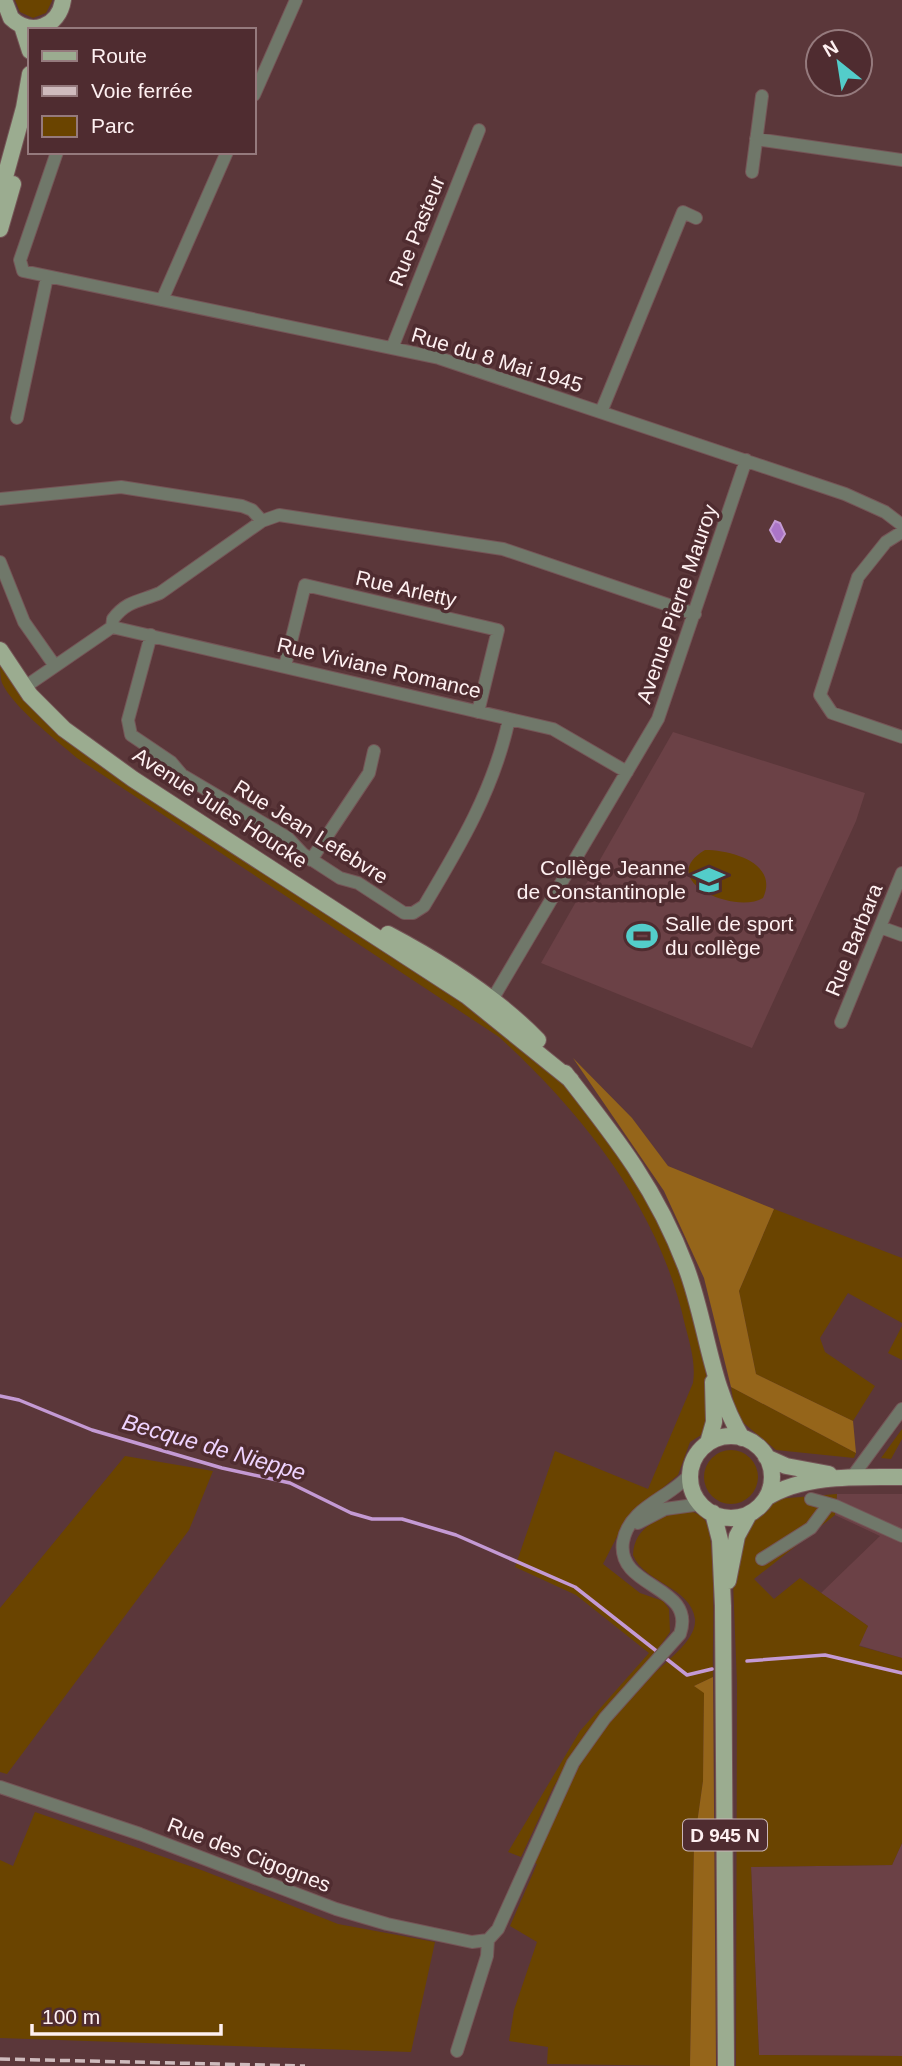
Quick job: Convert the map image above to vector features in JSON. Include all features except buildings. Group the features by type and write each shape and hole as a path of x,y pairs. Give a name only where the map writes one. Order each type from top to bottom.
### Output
{"main road":[{"path":"4,6 22,26 28,45"},
{"path":"22,26 41,28 59,12"},
{"path":"0,195 28,85"},
{"path":"0,229 28,133"},
{"name":"Avenue Jules Houcke","path":"0,641 82,742"},
{"name":"Avenue Jules Houcke","path":"0,650 39,706 82,742 133,779 489,1004 570,1080 626,1150 665,1217 692,1283 713,1370 729,1414 742,1438"},
{"name":"Avenue Jules Houcke","path":"708,1443 713,1422 713,1370"},
{"path":"766,1498 771,1475 766,1457 758,1447 742,1438 722,1437 708,1443 696,1457 690,1474 692,1488 707,1509 730,1518 749,1514 766,1498 794,1485 852,1477 902,1477"},
{"path":"766,1457 799,1469 852,1477"},
{"name":"D 945 N","path":"707,1509 720,1540 723,1606 726,2065"},
{"name":"D 945 N","path":"723,1606 737,1536 749,1514"}],"street":[{"path":"256,90 296,0"},
{"path":"752,173 762,96"},
{"name":"Rue Pasteur","path":"392,348 479,130"},
{"path":"756,139 902,160"},
{"name":"Rue du 8 Mai 1945","path":"56,154 20,260 19,266 24,272 462,364 845,494 880,509 902,525"},
{"path":"162,300 226,154"},
{"path":"601,412 683,212 696,218"},
{"path":"17,418 47,277"},
{"name":"Avenue Pierre Mauroy","path":"489,1004 665,704 746,460"},
{"path":"0,499 126,487 242,506 252,510 262,521"},
{"path":"32,682 112,627 113,619 119,612 141,597 160,593 262,521 279,515 503,549 695,614"},
{"path":"902,532 886,542 858,577 820,695 832,713 902,737"},
{"path":"0,562 24,622 55,666"},
{"name":"Rue Arletty","path":"285,666 305,585 498,630 478,712"},
{"name":"Rue Viviane Romance","path":"112,627 562,733 627,772"},
{"name":"Rue Jean Lefebvre","path":"151,635 128,720 131,735 171,762 181,775 215,796 237,805 288,838 311,860 342,879 361,885 404,913 421,910 486,797 509,719"},
{"path":"311,860 369,773 374,751"},
{"name":"Rue Barbara","path":"841,1022 902,873"},
{"path":"880,926 902,935"},
{"path":"852,1477 902,1409"},
{"path":"457,2051 487,1956 488,1940 498,1929 573,1763 597,1728 668,1649 682,1628 680,1609 669,1595 640,1579 631,1568 623,1550 627,1532 642,1511 690,1474"},
{"path":"811,1499 829,1504 902,1536"},
{"path":"762,1559 811,1528 829,1504"},
{"path":"627,1532 648,1516 665,1509 707,1509"},
{"name":"Rue des Cigognes","path":"0,1787 140,1834 365,1918 472,1942 488,1940"}],"shaded area":[{"path":"775,521 780,523 785,534 780,542 776,541 770,530"},
{"name":"Collège Jeanne de Constantinople","path":"673,732 865,793 856,821 752,1048 541,963"},
{"path":"573,1058 632,1118 668,1166 774,1209 739,1291 756,1374 853,1421 856,1453 731,1387 704,1278 664,1191"},
{"path":"837,1494 902,1494 902,1658 858,1645 868,1626 821,1593 880,1536 835,1515"},
{"path":"713,1677 716,2066 690,2066 694,1845 703,1781 704,1693 694,1686"},
{"path":"902,1843 902,2056 759,2055 751,1867 892,1865"}],"green space":[{"path":"15,0 52,1 46,13 33,18 20,12"},
{"path":"0,661 40,714 67,741 113,775 442,984 512,1034 579,1101 608,1138 657,1219 676,1262 702,1352 708,1400 706,1432 690,1442 678,1475 626,1519 603,1564 640,1593 663,1601 669,1609 670,1632 653,1656 585,1734 553,1788 521,1857 508,1852 580,1731 649,1653 576,1595 515,1567 555,1451 648,1489 694,1376 685,1325 657,1242 638,1204 589,1132 499,1037 77,758 15,702 2,683"},
{"path":"705,850 740,856 759,868 765,876 763,898 750,902 735,902 704,892 694,883 689,873 692,861"},
{"path":"774,1209 902,1258 902,1323 848,1293 820,1338 825,1352 875,1386 853,1421 756,1374 739,1291"},
{"path":"902,1326 902,1360 888,1353"},
{"path":"731,1387 856,1453 854,1458 776,1450 740,1420 735,1411"},
{"path":"902,1429 902,1439 891,1459 881,1458"},
{"path":"731,1450 750,1458 758,1477 750,1496 731,1504 712,1496 704,1477 712,1458"},
{"path":"125,1456 213,1471 189,1530 7,1774 0,1772 0,1608"},
{"path":"837,1494 835,1515 754,1579 774,1599 800,1578 868,1626 859,1646 902,1658 902,1843 892,1865 751,1867 759,2055 902,2056 902,2066 736,2066 737,1683 733,1582 745,1529 776,1499"},
{"path":"683,1511 696,1513 706,1522 712,1552 713,1596 713,1677 694,1686 704,1692 703,1781 694,1845 690,2066 547,2064 548,2047 509,2041 514,2010 537,1942 510,1926 537,1864 532,1862 567,1789 591,1747 627,1703 679,1651 691,1635 695,1619 692,1608 677,1592 647,1572 633,1555 634,1545 643,1530 665,1516"},
{"path":"35,1812 204,1871 338,1924 435,1942 411,2052 0,2038 0,1860 13,1866"}],"waterway":[{"name":"Becque de Nieppe","path":"0,1396 19,1400 92,1430 222,1468 290,1483 351,1513 372,1519 402,1519 456,1535 575,1587 687,1675 712,1669"},
{"name":"Becque de Nieppe","path":"747,1661 825,1655 902,1673"}],"railway":[{"path":"0,2059 305,2066"}],"place":[{"name":"Collège Jeanne de Constantinople","path":"709,880"},
{"name":"Salle de sport du collège","path":"642,936"}]}
